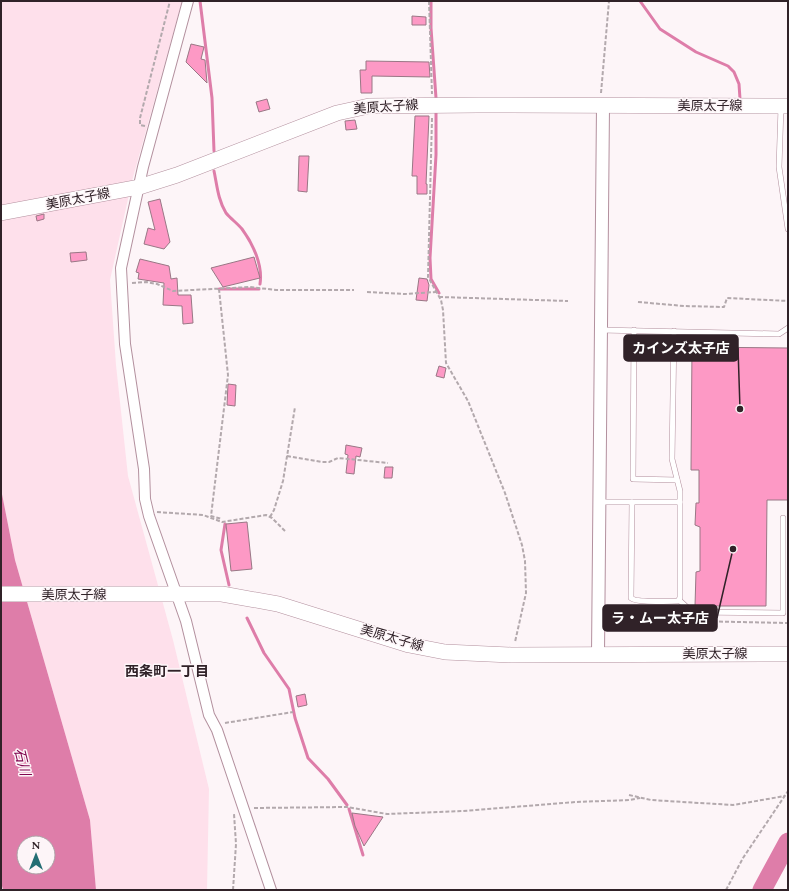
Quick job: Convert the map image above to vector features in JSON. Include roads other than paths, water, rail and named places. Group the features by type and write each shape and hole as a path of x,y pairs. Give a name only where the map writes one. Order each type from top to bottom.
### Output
{"main road":[{"name":"美原太子線","path":"1,213 133,188 177,175 337,113 369,106 784,106"},
{"name":"美原太子線","path":"1,594 222,594 278,604 410,645 445,652 511,655 788,654"}],"street":[{"path":"188,1 154,129 133,188 120,284 125,344 144,469 145,499 172,595 186,620 209,715 217,730 270,890"},
{"path":"598,654 603,106"}],"lane":[{"path":"784,106 779,167 788,229"},
{"path":"601,330 779,334 788,328"},
{"path":"634,330 633,479 677,480"},
{"path":"674,331 672,460 680,502 679,600"},
{"path":"599,502 680,502"},
{"path":"632,502 631,598 636,601 679,600 692,612 783,613 783,518"}],"water":[{"name":"石川","path":"1,489 15,560 90,820 96,890 3,890 1,882"}],"waterway":[{"path":"200,1 212,98 214,151"},
{"path":"431,1 431,28 436,98"},
{"path":"640,1 660,29 696,52 728,66 734,72 739,84 740,99"},
{"path":"436,113 436,155 430,258 431,279 439,293"},
{"path":"214,171 223,208 242,229 250,241 259,262 261,277 260,284"},
{"path":"219,289 259,289"},
{"path":"225,524 221,550 229,585"},
{"path":"247,618 264,653 289,689 295,718 308,758 328,779 347,805"},
{"path":"349,809 363,855"},
{"path":"762,890 788,842"}],"place":[{"name":"カインズ太子店","path":"740,409"},
{"name":"ラ・ムー太子店","path":"733,549"}],"district":[{"name":"西条町一丁目","path":"167,671"}]}
